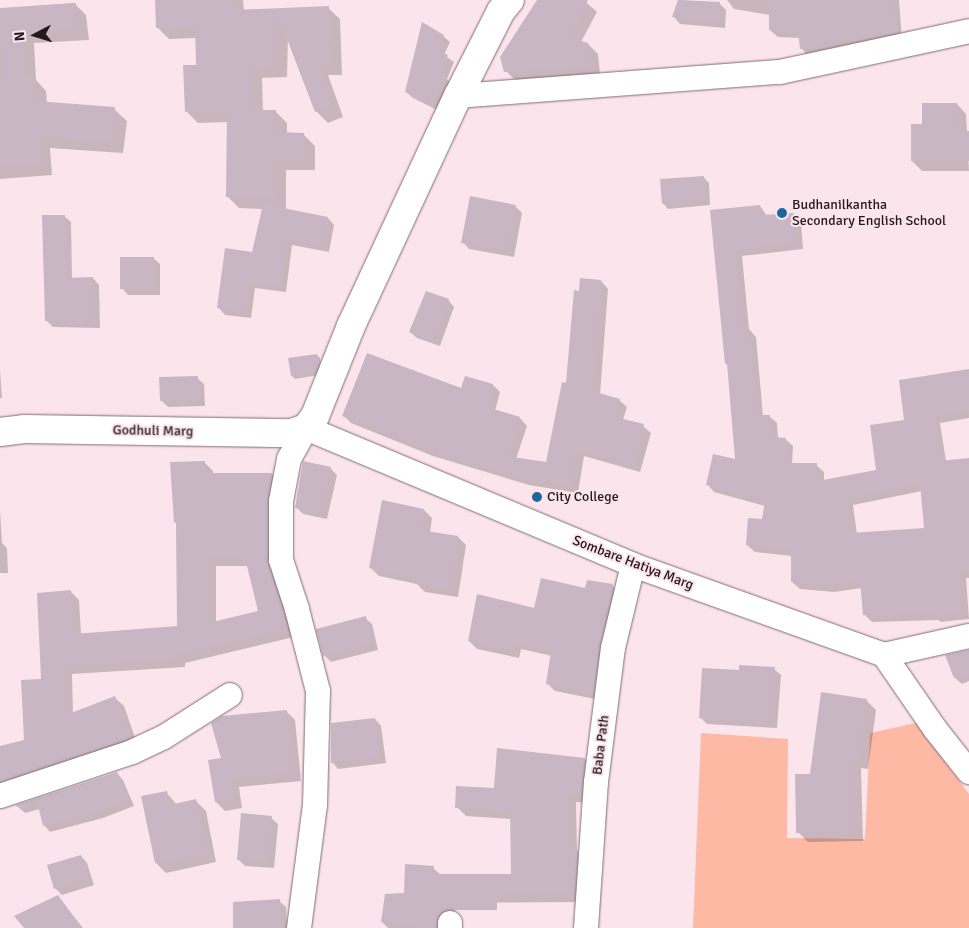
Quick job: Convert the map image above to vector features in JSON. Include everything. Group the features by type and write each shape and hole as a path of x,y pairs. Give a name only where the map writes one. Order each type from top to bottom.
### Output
{"main road":[{"path":"306,428 315,416 351,326 458,96 510,0"},
{"name":"Godhuli Marg","path":"0,432 24,429 292,433 306,428"}],"street":[{"path":"458,96 780,72 969,31"},
{"path":"299,928 315,806 318,691 297,608 281,560 281,501 289,460 306,428"},
{"name":"Sombare Hatiya Marg","path":"306,428 633,565 884,655"},
{"name":"Baba Path","path":"586,928 596,782 610,667 633,565"},
{"path":"969,636 884,655 935,729 969,772"},
{"path":"0,796 132,752 164,737 230,695"}],"shaded area":[{"path":"916,723 969,794 969,928 693,928 701,733 788,739 787,838 865,839 870,733"}],"building":[{"path":"155,0 233,0 233,10 329,6 331,63 317,64 332,105 315,112 276,10 276,66 251,67 252,110 276,110 276,132 304,133 304,159 275,159 275,198 226,197 227,110 185,112 183,65 196,65 195,26 156,28"},
{"path":"537,0 588,0 569,37 588,43 590,65 504,72 500,57"},
{"path":"678,0 720,2 719,22 672,17"},
{"path":"769,0 892,0 896,33 838,40 836,46 800,49 798,31 769,30"},
{"path":"76,3 77,28 22,32 25,78 35,77 36,101 115,107 111,142 39,136 41,163 0,166 0,79 3,79 0,9"},
{"path":"422,22 444,35 437,51 448,55 440,73 445,76 432,105 405,92"},
{"path":"922,103 957,103 957,131 969,131 969,161 911,161 911,124 922,124"},
{"path":"704,176 706,200 662,204 660,179"},
{"path":"470,196 516,205 507,251 461,243"},
{"path":"263,204 328,217 323,247 286,239 280,286 249,282 245,312 217,308 225,248 252,252"},
{"path":"760,205 761,215 794,213 796,241 735,249 743,329 749,328 757,415 770,415 771,437 786,438 785,463 817,463 818,481 876,470 870,425 904,420 899,380 969,369 969,410 934,415 940,461 969,458 969,570 959,571 962,612 932,615 932,613 863,615 860,580 826,585 791,582 791,549 746,545 748,518 762,519 765,501 706,485 713,454 735,459 727,364 725,364 710,210","holes":["920,483 924,528 851,533 846,498"]},
{"path":"42,215 65,215 66,278 93,277 94,322 45,321"},
{"path":"120,257 154,257 154,289 120,289"},
{"path":"580,278 601,280 592,391 620,399 615,417 644,424 633,465 576,450 570,486 520,478 425,449 342,416 367,353 461,388 465,376 493,384 487,407 520,417 507,456 546,462 562,382 566,383 574,290 579,291"},
{"path":"426,291 449,299 433,341 409,332"},
{"path":"317,354 319,364 316,372 291,376 288,358"},
{"path":"198,376 199,400 160,401 159,377"},
{"path":"205,461 206,473 272,473 267,501 267,560 286,628 177,654 177,658 64,666 66,715 115,696 131,737 0,782 0,746 24,740 21,680 41,679 37,593 71,590 74,634 177,626 176,522 174,523 170,462","holes":["208,558 245,558 258,611 208,623"]},
{"path":"303,461 331,467 320,513 295,508"},
{"path":"382,500 424,509 420,530 458,536 450,589 415,584 416,577 369,568"},
{"path":"541,578 585,588 587,580 613,584 592,693 546,684 551,651 514,642 511,651 468,641 477,594 534,608"},
{"path":"366,616 372,643 323,656 316,629"},
{"path":"969,650 969,673 954,678 945,655"},
{"path":"739,665 775,667 771,722 699,718 702,668 739,670"},
{"path":"821,692 867,699 858,759 852,758 854,831 796,833 795,774 810,774"},
{"path":"287,710 293,772 231,779 234,799 215,802 208,760 221,758 211,723 222,716"},
{"path":"375,718 380,756 331,763 331,723"},
{"path":"497,748 585,758 581,795 567,794 569,850 578,850 576,871 574,871 575,893 497,894 497,910 441,910 436,928 381,922 385,894 404,893 405,864 434,866 433,874 511,874 510,811 455,808 456,786 494,788"},
{"path":"117,772 128,799 96,812 43,826 37,802 17,807 16,805"},
{"path":"167,791 170,805 196,799 207,853 155,863 141,796"},
{"path":"241,813 272,816 267,862 237,860"},
{"path":"81,855 88,878 54,889 47,865"},
{"path":"58,895 82,928 24,928 14,916"},
{"path":"280,899 281,928 233,928 233,902"}],"place":[{"name":"Budhanilkantha Secondary English School","path":"782,213"},
{"name":"City College","path":"537,497"}]}
